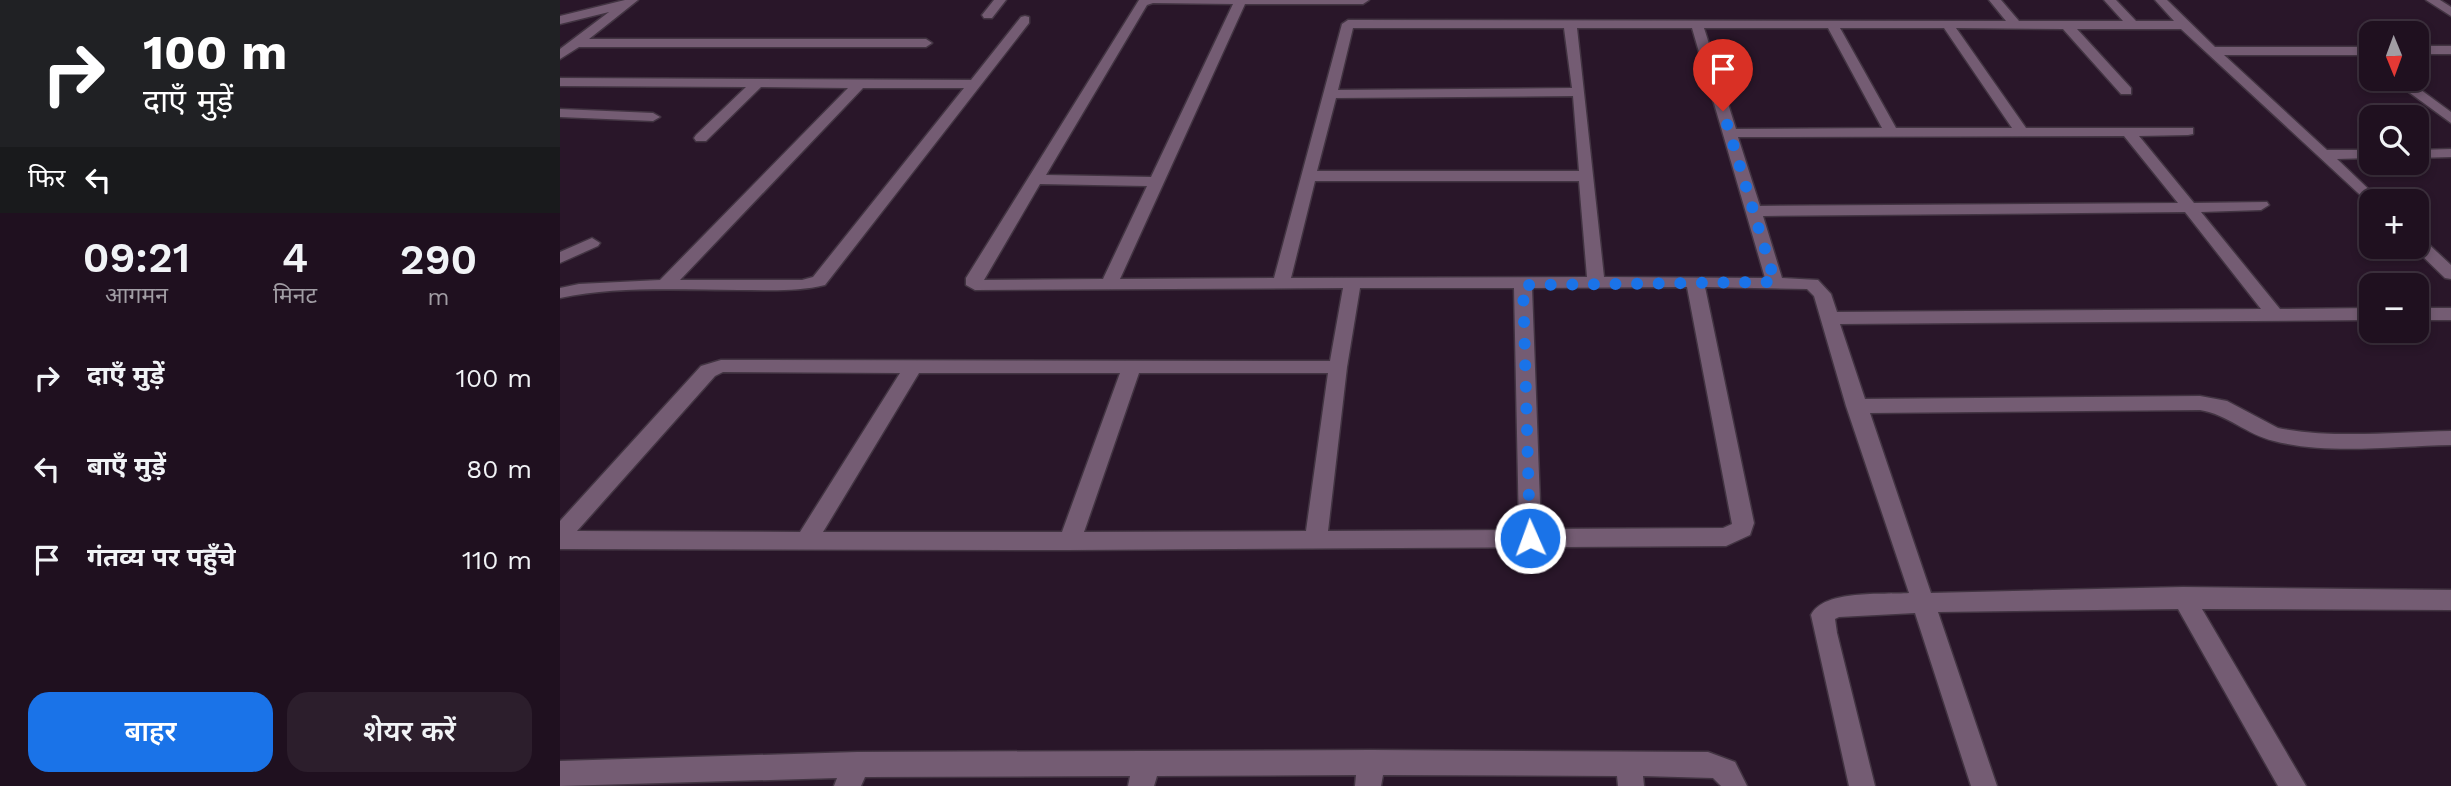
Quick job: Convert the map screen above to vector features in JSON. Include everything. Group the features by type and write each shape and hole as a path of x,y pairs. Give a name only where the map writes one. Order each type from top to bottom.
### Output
{"street":[{"path":"988,15 1000,0"},
{"path":"1150,0 1143,3 973,283 982,287 1281,283 1812,284 1822,294 1856,406 1924,601 1984,786"},
{"path":"1155,0 1363,0"},
{"path":"1281,283 1352,0"},
{"path":"1995,0 2015,24"},
{"path":"2110,0 2133,24"},
{"path":"2161,0 2183,25 2215,51 2360,189"},
{"path":"2432,0 2451,12"},
{"path":"1110,285 1240,1"},
{"path":"560,20 629,2"},
{"path":"560,55 629,2"},
{"path":"560,293 579,289 665,285 803,285 819,281 1025,20"},
{"path":"1348,24 2183,25"},
{"path":"1570,24 1597,282"},
{"path":"1697,24 1775,282"},
{"path":"1832,24 1892,134"},
{"path":"1947,24 2022,132"},
{"path":"2066,24 2126,91"},
{"path":"576,43 926,43"},
{"path":"2429,50 2451,50"},
{"path":"2215,51 2359,53"},
{"path":"560,82 976,84"},
{"path":"560,111 594,83"},
{"path":"701,138 758,83"},
{"path":"665,285 859,83"},
{"path":"2414,91 2451,119"},
{"path":"1329,94 1579,92"},
{"path":"560,111 653,117"},
{"path":"1730,133 2188,131"},
{"path":"2129,132 2275,315"},
{"path":"2429,154 2451,153"},
{"path":"2323,155 2359,154"},
{"path":"1310,176 1587,176"},
{"path":"1035,179 1157,182"},
{"path":"1752,211 2119,210 2261,205"},
{"path":"560,258 593,243"},
{"path":"2429,253 2451,274"},
{"path":"560,538 1070,541 1726,537 1742,529 1743,523 1695,282"},
{"path":"1316,540 1338,368 1352,284"},
{"path":"1523,285 1530,538"},
{"path":"1829,318 2359,314"},
{"path":"2429,314 2451,314"},
{"path":"560,538 708,370 714,367 914,365 1338,368"},
{"path":"806,540 914,365"},
{"path":"1070,541 1132,366"},
{"path":"1856,406 2200,403 2227,409 2273,434 2287,437 2328,440 2451,438"},
{"path":"2183,597 2293,786"},
{"path":"1862,786 1823,615 1835,607 1924,601 2183,597 2448,604"},
{"path":"560,774 1630,775 1712,764 1721,766 1728,772 1734,786"}],"route":[{"path":"1530,538 1523,285 1597,282 1775,282 1723,111"}]}
